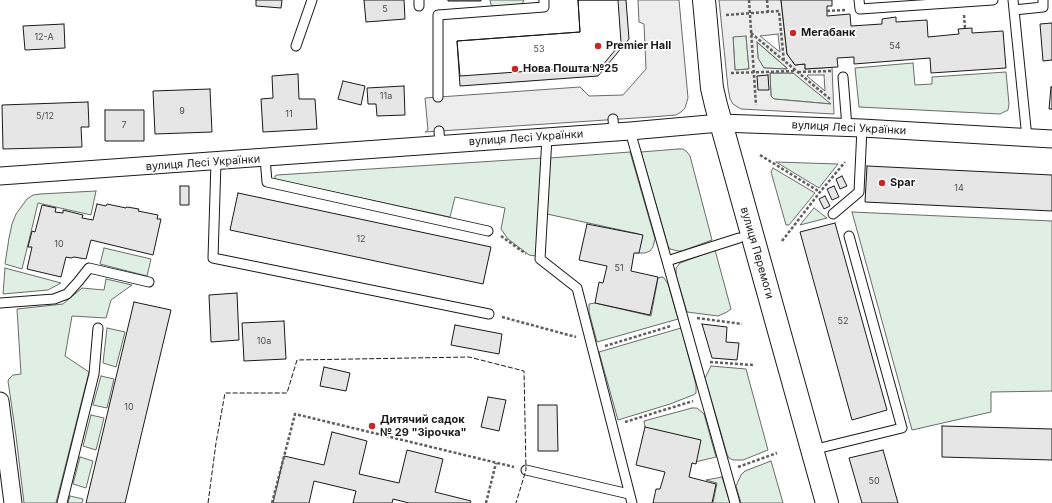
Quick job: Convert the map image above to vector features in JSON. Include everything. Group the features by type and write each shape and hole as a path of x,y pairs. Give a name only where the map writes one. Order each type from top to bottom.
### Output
{"main road":[{"name":"вулиця Перемоги","path":"692,0 700,93 703,110 713,123 827,503"},
{"name":"вулиця Перемоги","path":"704,0 712,88 713,123 739,238 813,503"}],"street":[{"name":"вулиця Лесі Українки","path":"0,176 265,158 440,138 547,137 619,128 713,123 854,128 1052,140"},
{"path":"0,401 12,503"}],"lane":[{"path":"296,46 312,0"},
{"path":"438,96 438,15 544,7 544,0"},
{"path":"860,5 993,0"},
{"path":"1013,0 1027,138"},
{"path":"1014,10 1043,7 1043,0"},
{"path":"832,214 859,192 854,128 839,74"},
{"path":"619,128 667,261 735,503"},
{"path":"547,137 540,259 577,288 632,503"},
{"path":"265,158 268,182 488,231"},
{"path":"216,162 213,258 490,314"},
{"path":"812,450 902,428 849,236"},
{"path":"667,261 739,238"},
{"path":"0,303 54,299 67,294 89,268 149,282"},
{"path":"62,503 94,374 98,328"},
{"path":"526,470 629,494"}],"path":[{"path":"748,0 756,105"},
{"path":"767,0 768,12"},
{"path":"827,11 860,5"},
{"path":"725,15 779,11 784,62"},
{"path":"751,32 784,62 830,99"},
{"path":"731,73 754,71 839,74"},
{"path":"760,155 820,192"},
{"path":"782,241 820,192 848,160"},
{"path":"488,231 499,234 531,258 540,259"},
{"path":"490,314 592,345 656,330"},
{"path":"682,317 742,324"},
{"path":"694,360 753,365"},
{"path":"613,426 705,398"},
{"path":"272,503 295,414 526,470"},
{"path":"726,471 777,453"},
{"path":"486,503 496,463"}],"green space":[{"path":"490,0 524,0 522,4 519,5 496,7 491,5"},
{"path":"746,35 749,69 735,70 733,36"},
{"path":"757,42 788,69 764,68 758,59"},
{"path":"913,63 915,85 932,84 932,77 1006,72 1009,104 1008,110 1000,114 859,107 855,68"},
{"path":"770,73 794,73 832,104 774,99 771,96"},
{"path":"683,149 690,156 712,240 682,251 670,249 668,246 641,152"},
{"path":"630,152 655,239 653,247 650,251 645,253 636,253 639,234 547,214 550,158"},
{"path":"542,158 536,256 529,255 508,239 501,229 505,208 455,197 450,217 275,179 275,176 277,175"},
{"path":"776,162 838,164 819,188"},
{"path":"773,168 815,193 789,225 786,225 771,172"},
{"path":"96,191 91,215 38,203 22,269 5,264 12,224 16,214 27,199 33,195 40,194"},
{"path":"814,208 827,218 800,225"},
{"path":"852,212 1052,221 1052,391 991,392 991,412 912,430"},
{"path":"104,248 151,259 147,276 100,264"},
{"path":"715,250 731,309 718,316 687,312 676,275 676,268 680,263"},
{"path":"5,268 61,283 48,290 3,294"},
{"path":"662,277 668,284 678,319 597,342 589,312 589,304 595,303 651,316 658,278"},
{"path":"106,279 132,285 111,300 106,318 72,316 65,356 89,372 56,503 24,503 8,381 13,375 21,374 17,309 63,304 82,288 104,290"},
{"path":"107,328 125,332 116,367 103,363"},
{"path":"681,328 696,385 696,393 670,404 618,420 599,352"},
{"path":"711,366 746,369 768,450 743,460 733,460 729,458 705,378"},
{"path":"101,376 114,379 107,408 93,405"},
{"path":"697,408 704,414 716,457 695,462 645,427 644,421"},
{"path":"91,415 104,418 96,450 83,446"},
{"path":"80,457 93,461 86,488 73,484"},
{"path":"771,461 783,503 741,503 736,486 741,475 745,471"},
{"path":"722,477 730,503 713,503 717,483 706,480"},
{"path":"70,496 83,499 82,503 68,503"}],"shaded area":[{"path":"638,0 679,0 688,98 685,108 681,112 676,115 651,117 425,132 428,130 425,98 580,87 589,96 623,95 646,69 644,24 639,22"},
{"path":"719,0 781,0 787,54 795,65 805,64 805,69 832,67 834,114 741,109 733,104 730,99","holes":["778,34 780,52 760,36","746,36 749,69 735,70 733,37","757,42 787,69 764,68 758,58","770,73 793,73 831,104 774,99 771,96","824,75 825,91 807,76"]}],"building":[{"path":"256,0 282,0 281,8 256,6"},
{"path":"364,0 404,0 405,19 366,22"},
{"path":"481,0 481,1 448,1"},
{"path":"578,0 618,0 621,43 602,66 460,76 457,41 580,32"},
{"path":"578,0 626,0 629,39 598,76 460,86 457,41 580,32"},
{"path":"781,0 832,0 832,6 827,6 827,16 850,14 851,26 882,24 882,19 896,17 896,22 927,20 928,37 959,34 958,29 972,28 972,33 1003,31 1006,68 931,73 930,58 854,64 854,57 837,58 838,67 805,69 805,64 795,65 787,54"},
{"path":"1052,23 1052,60 1043,61 1040,24"},
{"path":"64,24 65,48 25,50 23,26"},
{"path":"298,74 299,99 315,99 317,129 263,132 261,99 273,98 272,76"},
{"path":"768,75 769,90 758,90 757,76"},
{"path":"343,81 365,86 361,105 338,99"},
{"path":"404,86 405,115 377,116 376,104 368,104 367,88"},
{"path":"1051,87 1052,109 1049,109"},
{"path":"210,89 212,132 155,134 153,91"},
{"path":"88,102 89,127 81,127 82,147 3,149 2,105"},
{"path":"105,110 144,110 144,141 105,141"},
{"path":"867,166 1052,175 1052,211 865,202"},
{"path":"842,176 847,186 840,189 836,179"},
{"path":"180,186 189,186 189,205 180,205"},
{"path":"834,186 839,197 832,200 827,189"},
{"path":"238,193 491,247 483,284 230,230"},
{"path":"825,196 830,206 824,209 819,199"},
{"path":"97,204 139,209 138,211 158,215 157,219 161,219 153,255 91,240 86,259 66,257 61,277 27,269 32,247 28,247 32,231 35,232 42,205 56,208 55,212 63,213 63,210 83,215 82,218 93,220"},
{"path":"835,223 887,410 852,420 800,232"},
{"path":"587,224 643,235 639,253 634,253 631,271 658,277 650,315 595,303 599,282 603,283 607,266 579,260"},
{"path":"237,293 239,340 211,342 209,295"},
{"path":"134,302 171,310 125,503 86,503"},
{"path":"284,321 286,359 244,361 242,323"},
{"path":"702,324 727,327 726,342 739,343 737,360 712,358"},
{"path":"455,325 502,334 499,354 451,345"},
{"path":"324,367 350,373 346,391 320,386"},
{"path":"488,397 506,400 499,431 481,427"},
{"path":"538,405 557,405 558,451 538,451"},
{"path":"942,426 1052,429 1052,460 942,457"},
{"path":"645,427 701,440 696,464 692,463 689,477 716,484 712,503 653,503 656,489 660,489 665,472 636,465"},
{"path":"332,432 367,441 359,474 399,483 407,450 443,459 435,492 471,501 470,503 409,503 393,499 392,503 353,503 356,491 314,481 309,503 273,503 284,456 324,465"},
{"path":"883,450 898,503 862,503 849,458"}],"fence":[{"path":"208,503 216,443 225,393 287,393 297,360 469,357 524,371 526,470 516,503"}],"place":[{"name":"Мегабанк","path":"793,33"},
{"name":"Premier Hall","path":"598,46"},
{"name":"Нова Пошта №25","path":"515,69"},
{"name":"Spar","path":"882,183"},
{"name":"Дитячий садок № 29 \"Зірочка\"","path":"372,426"}]}
